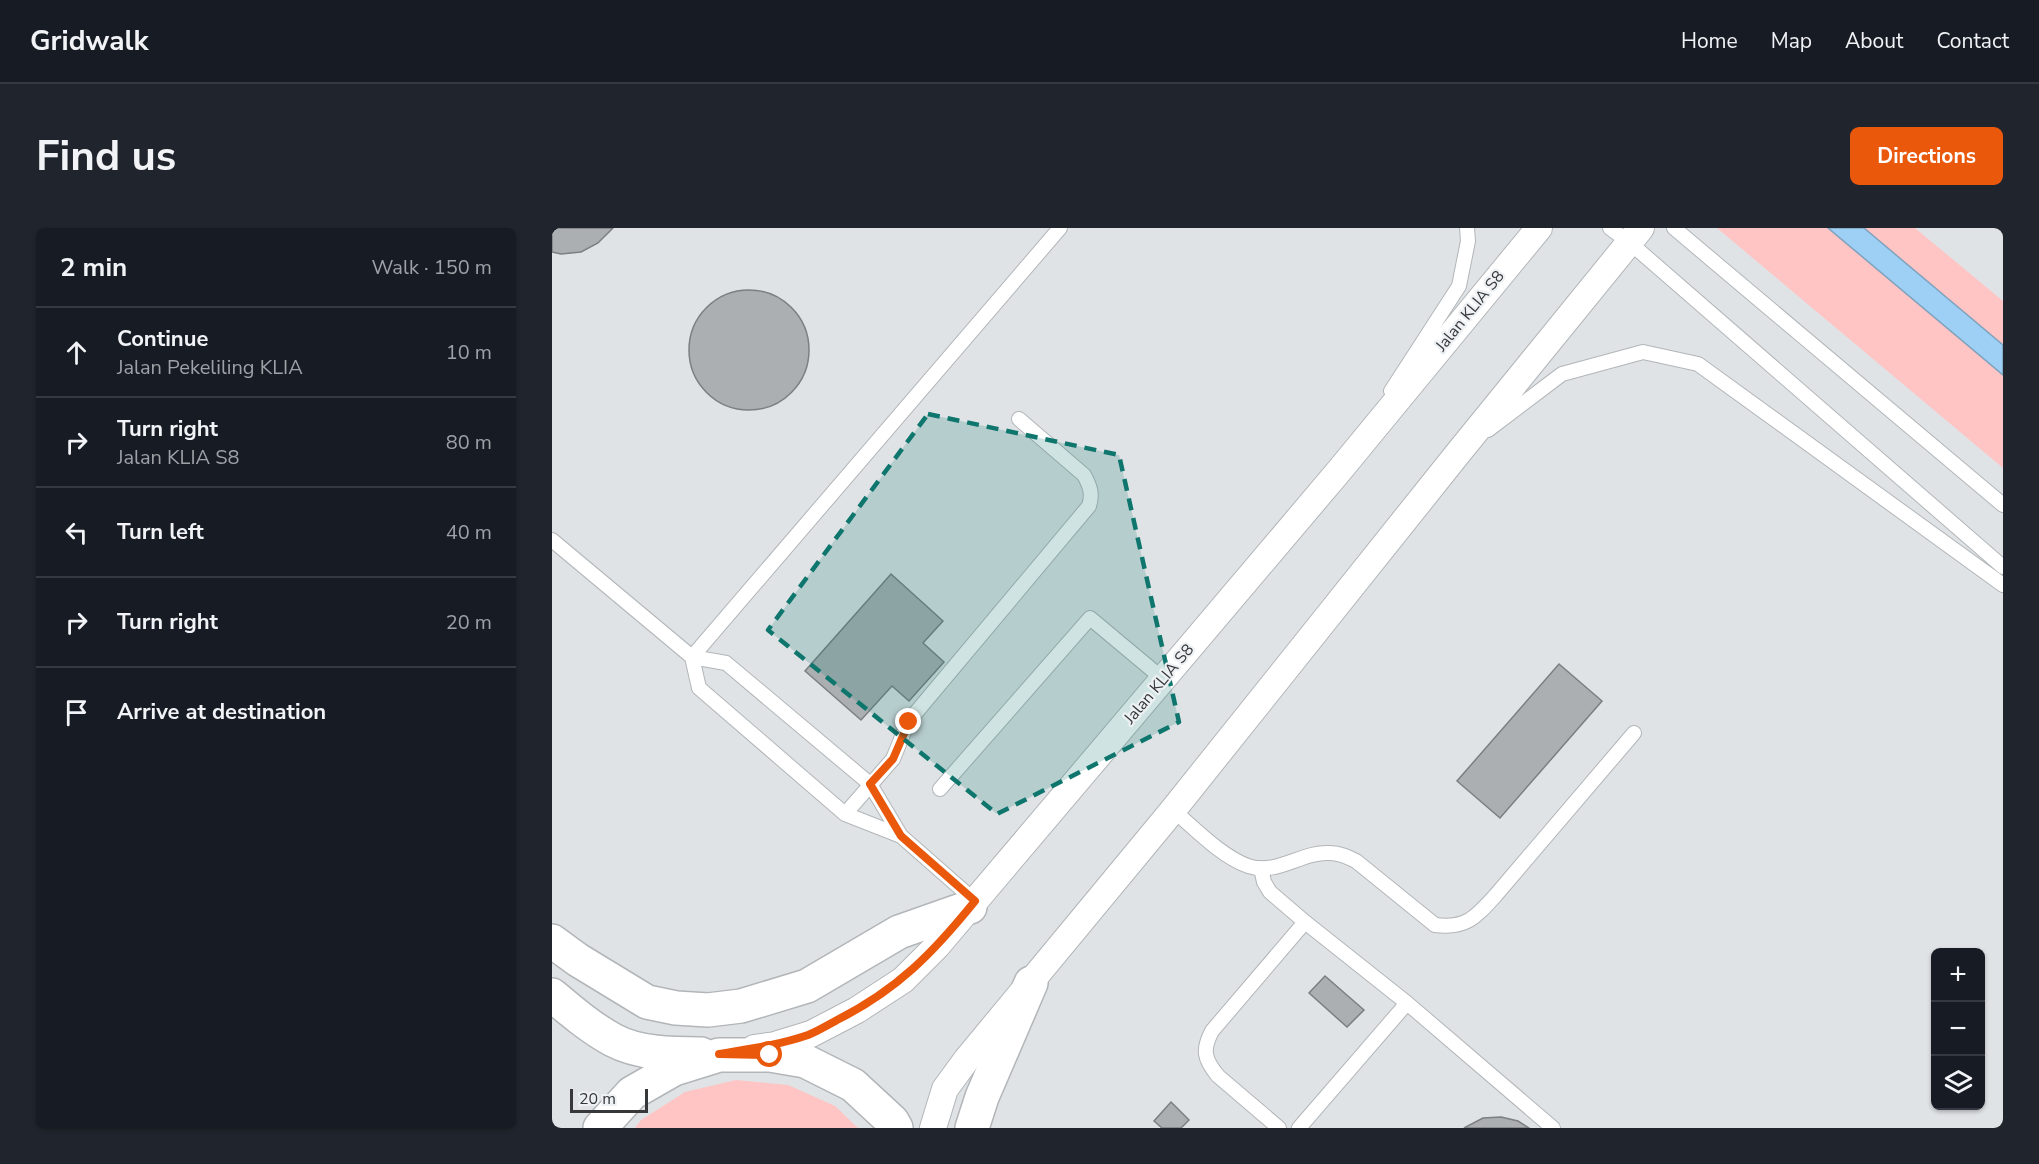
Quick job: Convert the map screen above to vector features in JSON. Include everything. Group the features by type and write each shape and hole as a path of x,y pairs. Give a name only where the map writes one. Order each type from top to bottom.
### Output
{"street":[{"name":"Jalan KLIA S8","path":"719,1054 775,1045 811,1034 857,1010 903,980 937,946 1339,471 1539,228"},
{"path":"933,1128 945,1089 967,1059 1173,810 1459,452 1627,233"},
{"path":"552,941 587,966 647,1002 676,1008 708,1010 741,1006 807,986 899,932 972,904"},
{"path":"972,1128 982,1097 1031,983"},
{"path":"552,995 582,1020 615,1041 645,1050 676,1054 770,1055 805,1061 853,1085 892,1121 896,1128"},
{"path":"600,1128 632,1092 674,1069 719,1054"}],"lane":[{"path":"692,657 1060,228"},
{"path":"1339,471 1459,286 1468,241 1467,228"},
{"path":"1674,228 2003,505"},
{"path":"1627,233 2003,567"},
{"path":"1459,452 1562,374 1643,352 1698,364 2003,585"},
{"path":"845,814 893,759 909,722 1089,506 1092,497 1090,486 1084,475 1019,419"},
{"path":"552,540 692,657 726,663 870,784 901,836 972,904"},
{"path":"940,789 1090,618 1163,679"},
{"path":"692,657 699,688 845,814 901,836"},
{"path":"1173,810 1227,854 1248,866 1279,867 1328,852 1343,854 1356,861 1435,925 1450,927 1476,917 1634,733"},
{"path":"1262,868 1264,882 1270,892 1553,1128"},
{"path":"1279,1128 1218,1076 1210,1067 1205,1055 1207,1041 1212,1031 1305,922"},
{"path":"1299,1128 1407,1004"}],"highlighted area":[{"path":"928,414 1119,455 1179,722 997,814 768,630"}],"shaded area":[{"path":"1717,228 1828,228 2003,375 2003,468"},
{"path":"1864,228 1915,228 2003,301 2003,345"},
{"path":"736,1080 788,1085 835,1106 858,1128 635,1128 641,1120 685,1092"}],"water":[{"path":"1828,228 1864,228 2003,345 2003,375"}],"building":[{"path":"552,228 613,228 598,243 581,252 561,254 552,252"},
{"path":"749,290 772,294 792,307 805,327 809,350 805,373 792,393 772,406 749,410 726,406 706,393 693,373 689,350 693,327 706,307 726,294"},
{"path":"891,574 943,621 923,643 944,662 909,701 892,686 861,720 805,671"},
{"path":"1559,664 1602,701 1500,818 1457,781"},
{"path":"1325,976 1364,1010 1347,1027 1309,993"},
{"path":"1171,1102 1189,1120 1181,1128 1162,1128 1154,1121"},
{"path":"1501,1117 1518,1121 1529,1128 1464,1128 1483,1118"}],"route":[{"path":"770,1055 719,1054 775,1045 811,1034 857,1010 903,980 937,946 975,901 901,836 870,784 893,759 909,722"}]}
